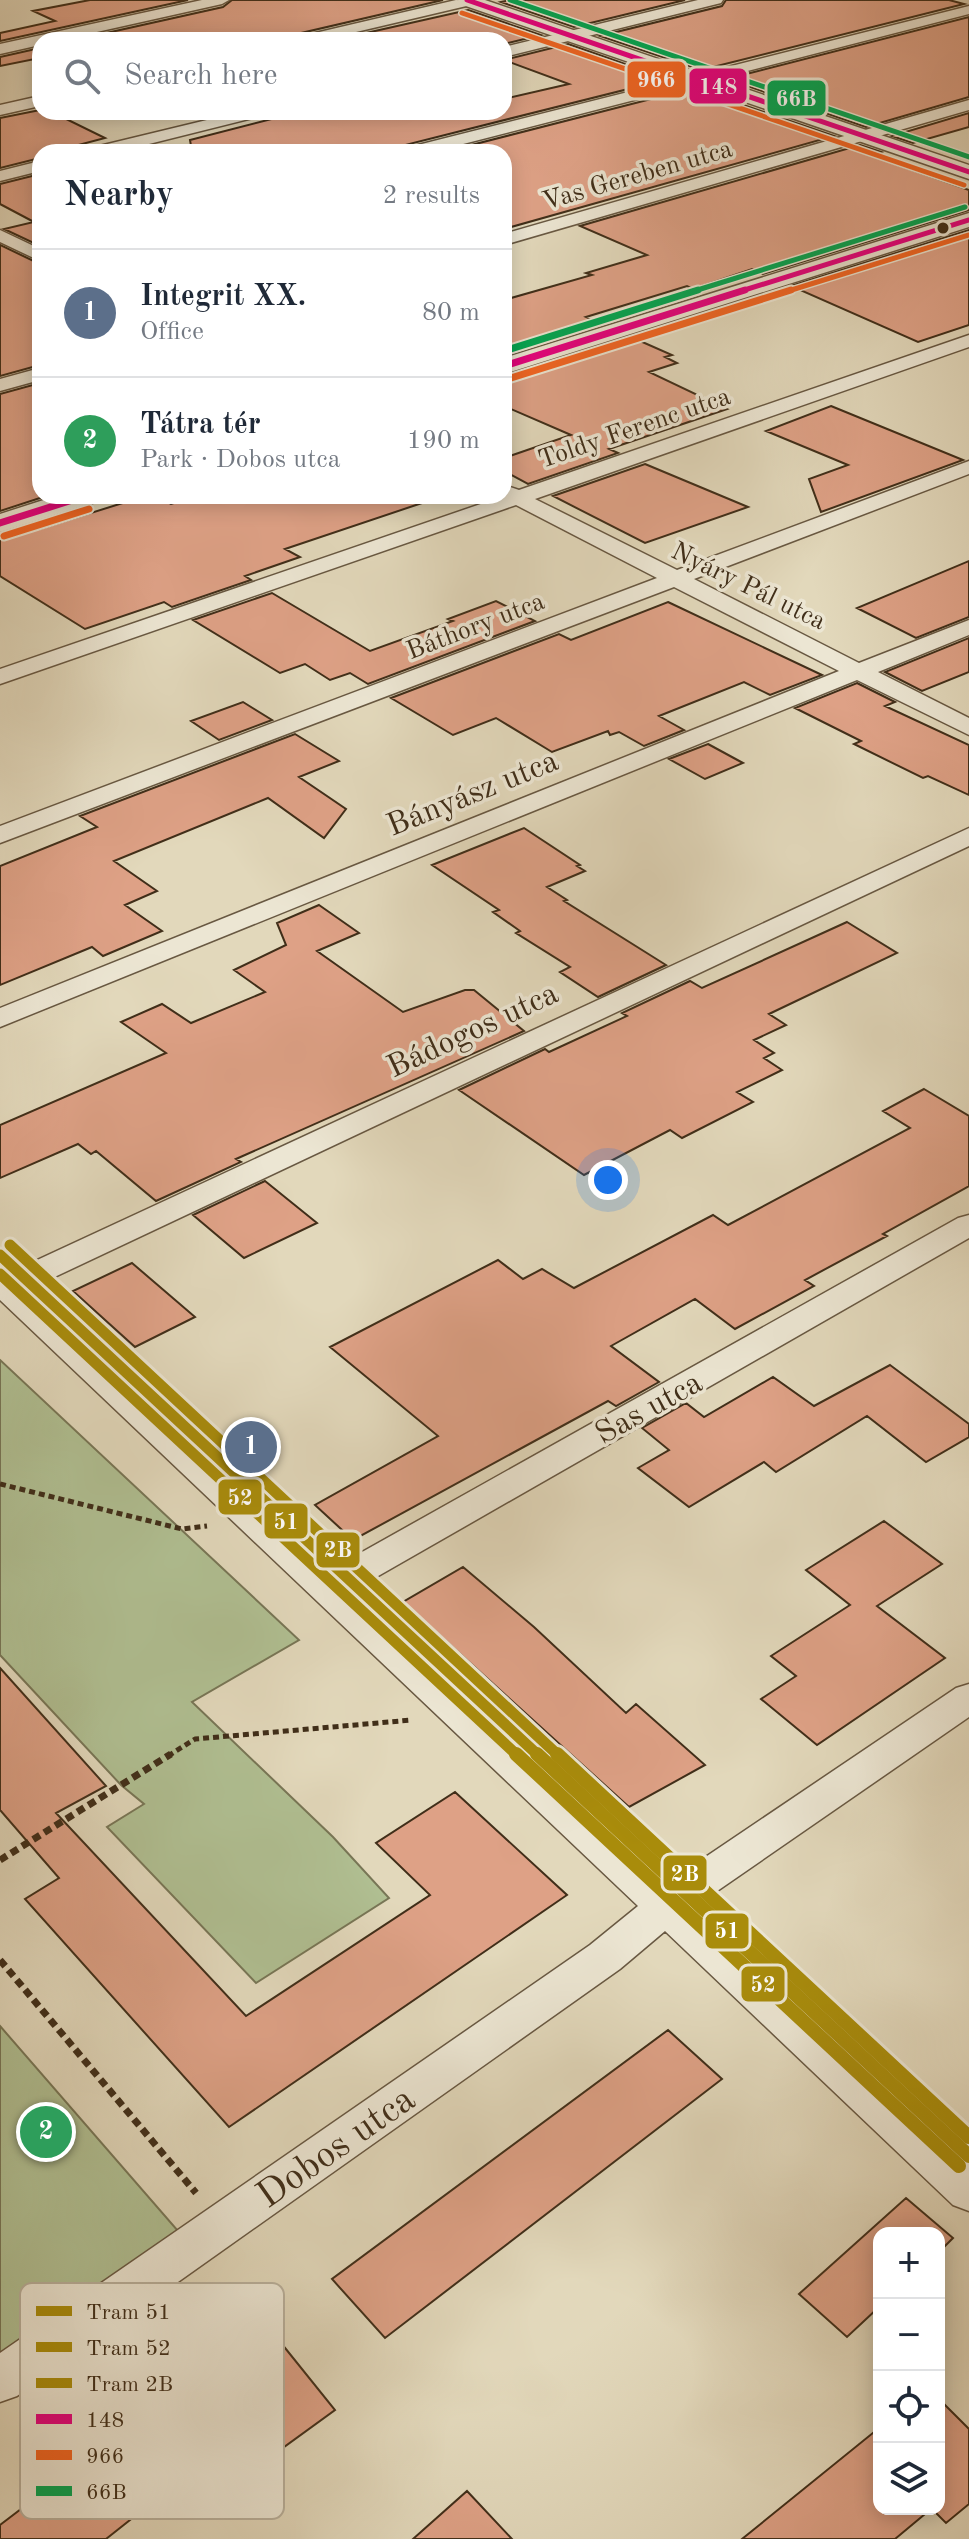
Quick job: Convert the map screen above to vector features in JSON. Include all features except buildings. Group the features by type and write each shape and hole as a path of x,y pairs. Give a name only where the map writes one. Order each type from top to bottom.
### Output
{"street":[{"path":"77,32 222,0"},
{"path":"512,50 716,0"},
{"path":"337,32 469,1 969,172"},
{"path":"443,144 969,10"},
{"path":"0,49 32,42"},
{"path":"0,110 32,103"},
{"name":"Vas Gereben utca","path":"512,238 969,105"},
{"path":"129,144 227,120"},
{"path":"0,176 32,168"},
{"path":"512,363 969,220"},
{"path":"0,235 32,250"},
{"path":"0,259 32,253"},
{"name":"Toldy Ferenc utca","path":"512,493 969,341"},
{"path":"0,385 32,376"},
{"name":"Báthory utca","path":"0,835 969,467"},
{"name":"Nyáry Pál utca","path":"512,495 969,728"},
{"path":"0,523 60,504"},
{"name":"Toldy Ferenc utca","path":"0,677 482,504"},
{"name":"Bányász utca","path":"0,1018 969,627"},
{"name":"Bádogos utca","path":"3,1284 969,836"},
{"name":"Sas utca","path":"326,1589 969,1225"},
{"path":"3,1284 969,2191"},
{"name":"Dobos utca","path":"139,2283 605,1957 665,1906 969,1698"},
{"name":"Dobos utca","path":"0,2380 20,2366"}],"path":[{"path":"0,1484 182,1529 212,1525"},
{"path":"0,1860 195,1739 412,1720"},
{"path":"0,1960 222,2225"}],"green space":[{"path":"0,1360 299,1640 192,1702 333,1837 389,1898 256,1983 107,1827 144,1804 121,1785 0,1655"},
{"path":"0,2026 185,2239 117,2283 20,2283 20,2345 0,2358"}],"tram line":[{"name":"2B","path":"10,1245 969,2137"},
{"name":"51","path":"0,1255 969,2156"},
{"name":"52","path":"0,1274 959,2166"}],"transit line":[{"name":"148","path":"467,0 969,172"},
{"name":"66B","path":"510,0 969,157"},
{"name":"966","path":"462,13 964,185"},
{"name":"66B","path":"512,349 965,207"},
{"name":"148","path":"512,363 969,220"},
{"name":"966","path":"512,378 969,235"},
{"name":"148","path":"0,523 60,504"},
{"name":"966","path":"4,536 89,509"}],"place":[{"name":"Integrit XX.","path":"251,1447"},
{"name":"Tátra tér","path":"46,2132"}]}
